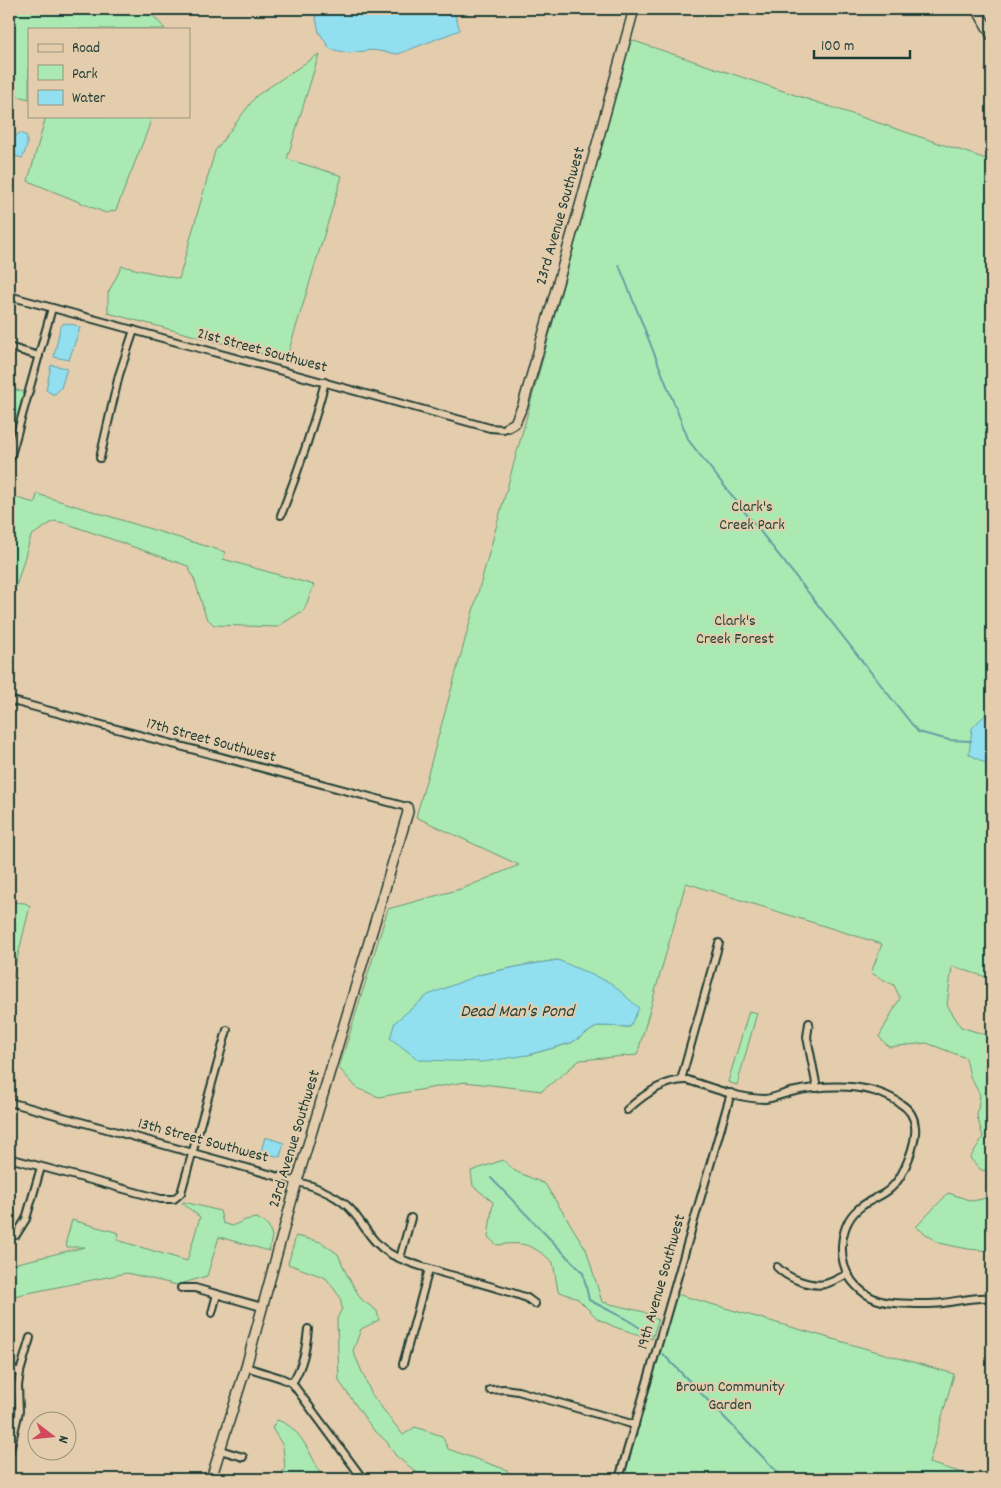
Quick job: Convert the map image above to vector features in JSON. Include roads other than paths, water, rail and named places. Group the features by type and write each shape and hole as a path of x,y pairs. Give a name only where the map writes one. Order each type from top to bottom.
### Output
{"street":[{"name":"23rd Avenue Southwest","path":"508,427 515,423 523,405 581,205 634,9"},
{"path":"977,9 992,36"},
{"name":"21st Street Southwest","path":"9,296 490,428 503,429 508,427"},
{"path":"9,459 52,308"},
{"path":"100,458 117,382 134,330"},
{"path":"9,347 39,356"},
{"path":"282,515 301,463 325,382"},
{"name":"17th Street Southwest","path":"9,700 407,807"},
{"name":"23rd Avenue Southwest","path":"211,1479 246,1366 298,1182 408,812 407,807"},
{"path":"681,1080 719,943"},
{"path":"809,1023 807,1038 817,1088"},
{"path":"9,1158 161,1199 170,1200 179,1196 227,1030"},
{"path":"627,1110 648,1093 681,1080 688,1080 730,1093 766,1099 817,1088 845,1086 871,1091 900,1103 908,1109 913,1120 915,1128 914,1137 902,1174 891,1188 861,1206 847,1226 841,1248 847,1274 854,1284 869,1296 890,1302 942,1303 963,1299 992,1298"},
{"name":"19th Avenue Southwest","path":"619,1479 730,1093"},
{"name":"13th Street Southwest","path":"9,1102 322,1190 337,1198 356,1215 365,1231 375,1243 400,1258 429,1269 517,1294 535,1304"},
{"path":"16,1235 26,1219 41,1167"},
{"path":"400,1258 411,1218"},
{"path":"777,1267 780,1271 794,1278 813,1284 825,1284 847,1274"},
{"path":"403,1364 429,1269"},
{"path":"181,1288 190,1287 262,1307"},
{"path":"212,1314 217,1294"},
{"path":"292,1383 304,1360 308,1329"},
{"path":"9,1454 19,1410 18,1386 20,1372 30,1338"},
{"path":"246,1366 292,1383 363,1479"},
{"path":"9,1368 20,1372"},
{"path":"490,1390 518,1391 635,1425"},
{"path":"220,1450 243,1457"}],"water":[{"path":"314,9 448,9 454,12 460,30 398,54 372,50 349,53 330,49 319,32"},
{"path":"20,133 27,136 27,145 22,158 9,154 9,140"},
{"path":"64,323 80,328 69,360 54,357 60,328"},
{"path":"51,365 67,368 61,388 55,394 46,390"},
{"path":"985,715 992,716 992,767 969,754 972,728"},
{"name":"Dead Man's Pond","path":"558,960 611,983 639,1008 630,1027 598,1026 571,1043 528,1055 483,1062 419,1060 390,1038 395,1022 428,995 478,975"},
{"path":"265,1137 284,1143 280,1157 261,1152"}],"waterway":[{"path":"619,265 689,441 918,732 949,740 971,741"},
{"path":"491,1178 583,1273 589,1300 626,1319 651,1335"},
{"path":"663,1354 784,1479"}],"park label":[{"name":"Clark's Creek Park","path":"752,516"},
{"name":"Clark's Creek Forest","path":"735,630"},
{"name":"Brown Community Garden","path":"730,1396"}]}
